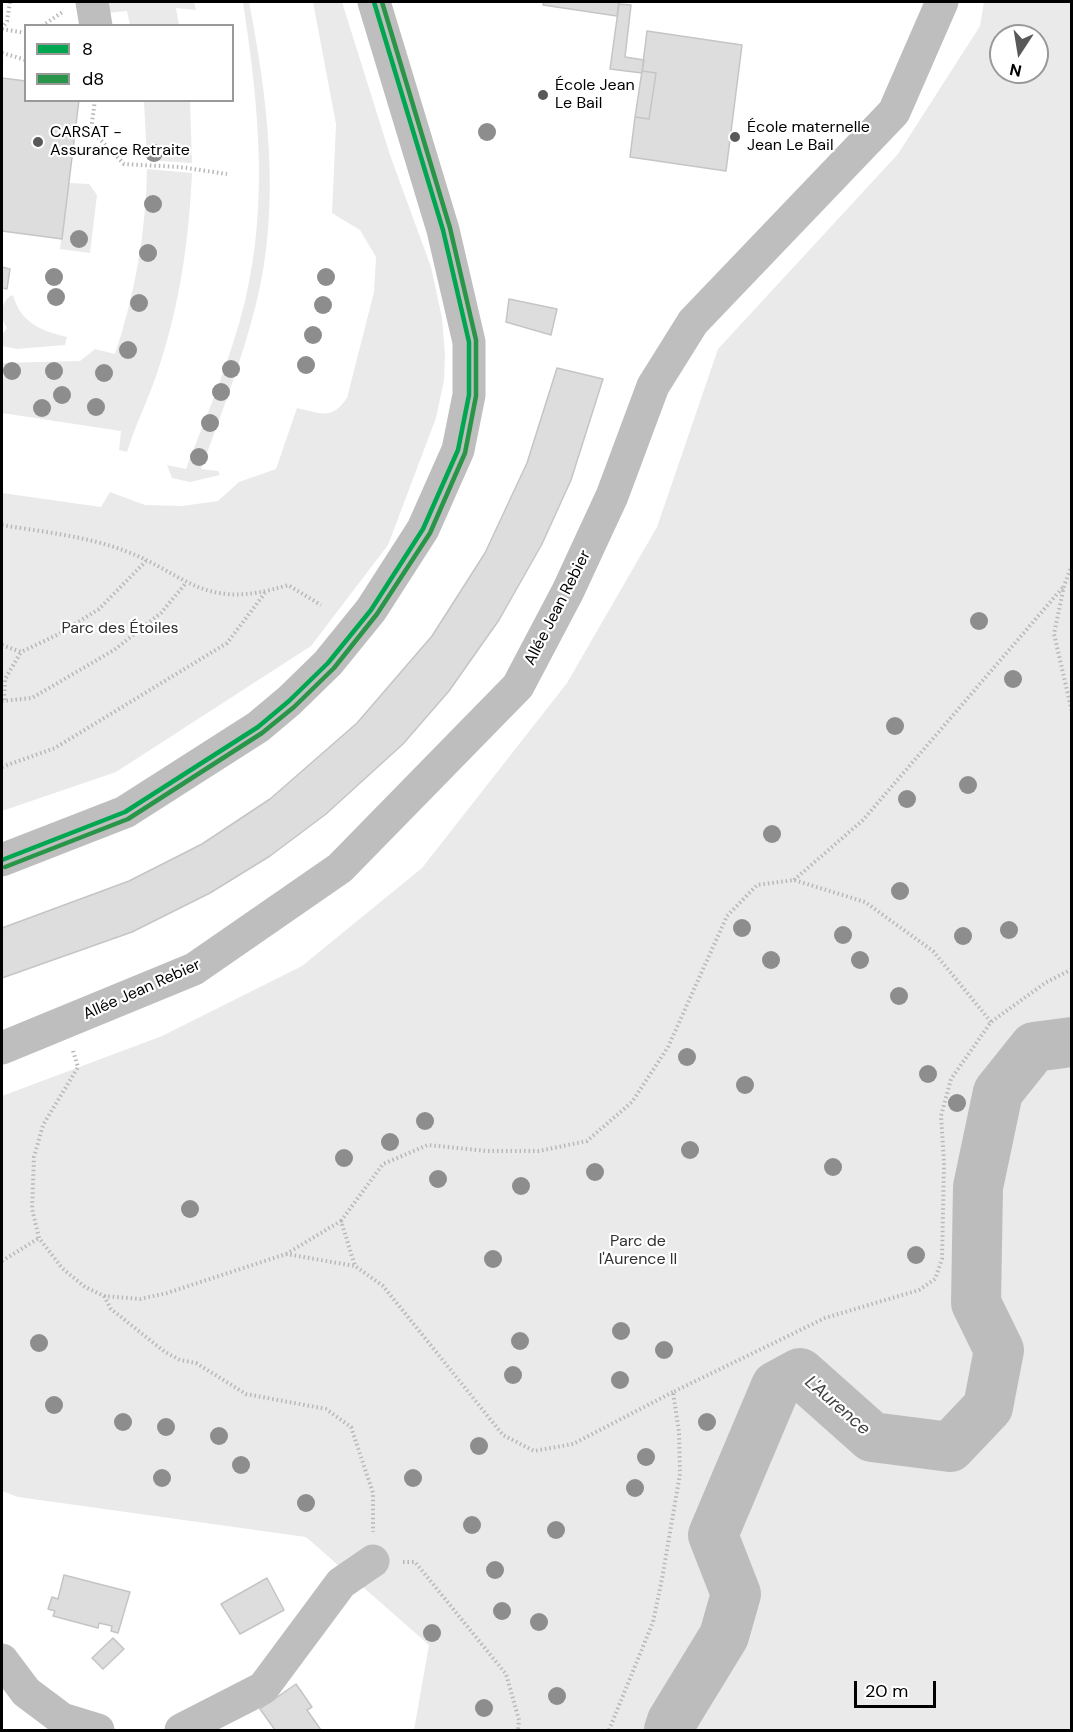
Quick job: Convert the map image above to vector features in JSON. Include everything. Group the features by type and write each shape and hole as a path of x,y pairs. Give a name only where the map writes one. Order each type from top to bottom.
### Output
{"street":[{"path":"92,2 96,24"},
{"path":"2,860 125,812 258,727 289,700 328,663 371,610 423,529 458,450 470,395 469,342 443,230 374,2"},
{"name":"Allée Jean Rebier","path":"2,1048 194,969 340,868 518,686 568,591 612,496 653,386 687,331 693,322 894,112 942,2"},
{"path":"181,1731 263,1688 341,1583 373,1561"},
{"path":"2,1660 26,1692 62,1719 98,1731"}],"path":[{"path":"10,2 7,21 2,29 24,33"},
{"path":"2,53 24,59"},
{"path":"95,102 91,130 124,164 180,167 226,174"},
{"path":"2,525 109,545 206,592 235,596 265,592 288,585 321,605"},
{"path":"146,561 99,609 59,634 21,652 5,679 3,700 32,698 114,650 161,613 186,583"},
{"path":"1071,565 1054,634 1071,712"},
{"path":"794,880 863,820 1064,586"},
{"path":"2,767 55,748 227,643 265,592"},
{"path":"2,645 21,652"},
{"path":"64,1024 78,1067 42,1125 34,1156 32,1209 39,1238 62,1268 86,1287 104,1296 140,1299 167,1293 285,1254 340,1221 383,1164 428,1145 487,1151 539,1151 587,1141 632,1102 668,1047 727,916 757,885 794,880 865,902 933,951 991,1022"},
{"path":"285,1254 355,1266 383,1286 503,1435 534,1451 573,1444 825,1318 919,1290 935,1279 942,1259 944,1162 941,1116 951,1079 991,1022 1045,983 1071,969"},
{"path":"340,1221 355,1266"},
{"path":"2,1261 39,1238"},
{"path":"104,1296 111,1309 165,1353 196,1364 246,1394 326,1409 351,1427 374,1493 373,1561 415,1562 506,1674 519,1720 518,1731"},
{"path":"609,1731 653,1622 662,1579 680,1474 679,1432 673,1392"}],"green space":[{"path":"109,2 194,2 196,10 176,8 179,24 130,24 127,11 108,13"},
{"path":"243,2 249,2 266,115 270,191 264,266 256,304 231,387 201,469 218,471 220,475 190,482 172,478 167,465 186,469 218,386 245,301 257,226 259,151 257,114"},
{"name":"Parc des Étoiles","path":"313,2 342,2 390,155 431,267 442,318 445,354 444,380 436,418 388,545 311,646 116,772 2,811 2,493 101,507 110,492 145,505 182,506 218,501 239,482 276,469 297,408 330,413 347,398 374,292 376,257 360,230 332,213 336,124"},
{"name":"Parc de l'Aurence II","path":"984,2 1071,2 1071,1730 414,1730 429,1645 306,1537 18,1497 2,1491 2,1096 162,1036 302,966 422,868 567,683 657,527 718,349 898,154 980,26"},
{"path":"144,102 190,102 192,163 147,160"},
{"path":"147,169 192,173 191,198 186,247 173,319 155,378 127,452 119,450 121,431 2,413 2,363 80,361 95,349 115,354 138,263"},
{"path":"68,183 89,184 97,195 90,253 60,249"},
{"path":"13,295 26,319 49,332 67,337 65,345 17,349 2,346 2,335 7,328 2,310 6,301"}],"building":[{"path":"544,2 619,2 617,16 543,5"},
{"path":"619,4 631,5 625,57 644,60 642,73 610,69"},
{"path":"647,31 742,45 726,171 630,157 635,117 649,119 656,73 642,71"},
{"path":"642,71 656,73 649,119 635,117"},
{"name":"CARSAT - Assurance Retraite","path":"2,78 24,81 24,102 79,102 62,239 2,231"},
{"path":"2,267 10,269 7,289 2,288"},
{"path":"509,299 557,309 551,335 506,322"},
{"path":"557,368 603,379 571,480 542,544 499,620 449,691 403,744 326,814 270,856 210,893 132,932 2,978 2,928 129,881 202,844 270,799 357,723 432,636 485,553 527,463"},
{"path":"64,1575 130,1592 118,1633 111,1631 112,1626 99,1623 98,1628 53,1616 55,1611 48,1609 52,1597 58,1599"},
{"path":"267,1578 284,1610 240,1634 221,1604"},
{"path":"113,1638 124,1649 103,1669 92,1658"},
{"path":"296,1684 312,1707 307,1710 321,1730 275,1730 260,1709"}],"waterway":[{"name":"L'Aurence","path":"669,1730 672,1721 724,1636 736,1594 713,1535 776,1386 800,1373 872,1437 950,1447 988,1407 999,1350 976,1303 978,1187 998,1092 1034,1047 1072,1042"}],"transit line":[{"name":"8","path":"2,860 125,812 258,727 289,701 328,663 371,610 423,529 458,450 469,395 469,342 443,230 374,2"},
{"name":"d8","path":"5,867 128,819 262,733 294,707 334,668 377,614 430,533 465,453 476,396 476,340 450,228 382,2"}],"place":[{"name":"École Jean Le Bail","path":"543,95"},
{"name":"École maternelle Jean Le Bail","path":"735,137"},
{"name":"CARSAT - Assurance Retraite","path":"38,142"}]}
